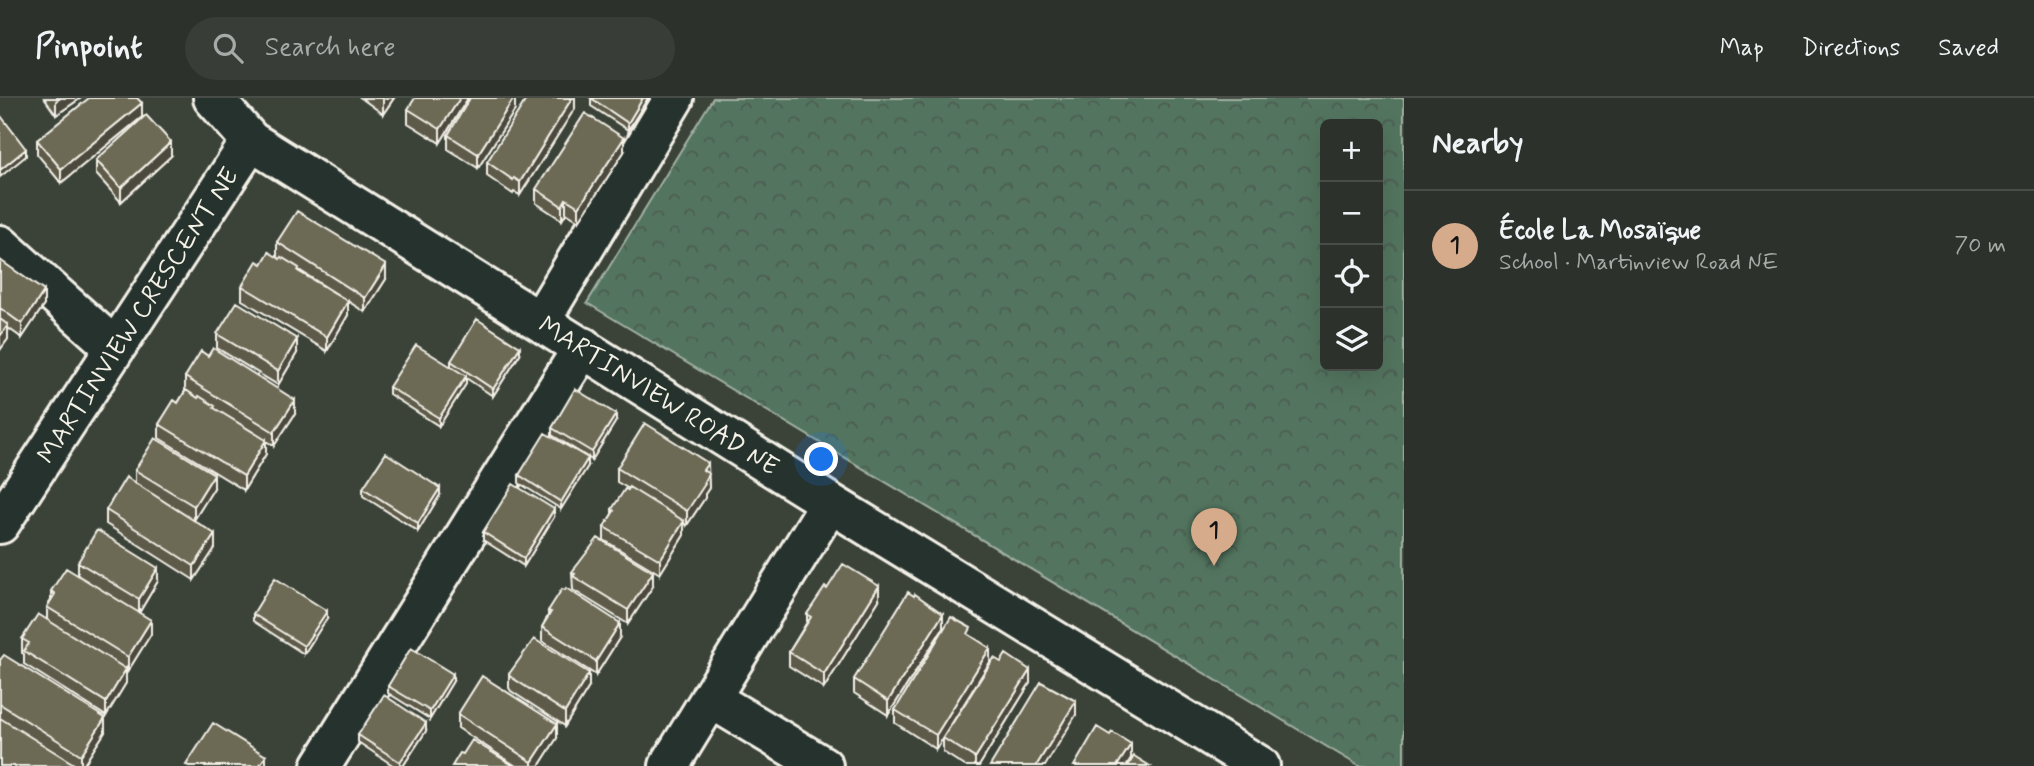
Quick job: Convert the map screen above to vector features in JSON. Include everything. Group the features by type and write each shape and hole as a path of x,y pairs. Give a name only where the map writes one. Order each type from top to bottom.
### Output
{"street":[{"name":"MARTINVIEW ROAD NE","path":"213,98 251,141 830,503 1257,765"},
{"path":"541,320 674,98"},
{"name":"MARTINVIEW CRESCENT NE","path":"0,524 251,141"},
{"path":"0,245 115,348"},
{"path":"321,766 583,347"},
{"path":"669,766 830,503"},
{"path":"710,698 823,766"}],"green space":[{"path":"713,98 1404,98 1404,766 1359,766 587,303"}],"building":[{"path":"89,98 137,98 142,103 61,169 37,140"},
{"path":"415,98 460,98 440,129 408,109"},
{"path":"470,98 514,98 478,154 448,135"},
{"path":"527,98 572,98 520,182 487,162"},
{"path":"591,98 643,98 628,123"},
{"path":"585,113 624,138 579,207 566,199 562,206 536,189"},
{"path":"146,115 171,142 121,188 96,160"},
{"path":"1,116 26,149 0,170 0,118"},
{"path":"297,211 386,265 365,298 277,242"},
{"path":"269,252 299,268 298,271 348,301 327,337 242,286 257,261 262,264"},
{"path":"0,260 44,291 22,324 0,308"},
{"path":"237,302 297,339 278,371 217,334"},
{"path":"0,319 8,325 0,336"},
{"path":"477,319 520,347 493,389 451,361"},
{"path":"416,345 466,376 439,418 389,387"},
{"path":"213,348 295,400 274,432 185,377 201,351 208,356"},
{"path":"575,389 616,414 592,452 552,428"},
{"path":"186,390 266,440 244,476 159,424 174,400 178,403"},
{"path":"645,423 708,463 703,470 709,474 705,484 687,511 617,468"},
{"path":"545,433 588,458 561,502 519,475"},
{"path":"155,438 214,474 194,506 135,470"},
{"path":"386,453 440,488 418,523 363,488"},
{"path":"126,477 215,534 194,566 106,510"},
{"path":"513,484 554,509 524,558 483,532"},
{"path":"629,487 684,521 660,560 604,527 614,511 612,509"},
{"path":"97,530 158,568 139,599 78,562"},
{"path":"598,538 653,572 628,610 573,576 575,574 572,572"},
{"path":"843,564 879,586 824,674 789,652 811,617 807,614"},
{"path":"66,568 151,620 128,657 47,607 55,594 51,591"},
{"path":"275,578 327,611 304,646 253,614"},
{"path":"566,588 620,623 596,661 542,627 551,612 548,611 562,589"},
{"path":"908,592 943,614 888,701 854,679"},
{"path":"38,614 126,669 106,702 24,651 29,643 22,639"},
{"path":"951,617 971,628 968,634 990,648 936,735 895,710"},
{"path":"534,639 589,673 565,712 509,674"},
{"path":"411,648 453,674 430,711 388,686"},
{"path":"1006,654 1030,670 975,758 943,738 994,658 1001,662"},
{"path":"4,655 105,718 81,755 0,704 0,660"},
{"path":"482,676 557,724 532,762 458,714"},
{"path":"1041,682 1076,701 1036,766 990,766"},
{"path":"384,695 426,723 400,762 358,735"},
{"path":"0,718 74,764 73,766 0,766"},
{"path":"213,723 266,756 259,766 186,765"},
{"path":"1097,727 1110,735 1112,732 1131,744 1117,766 1074,766"},
{"path":"472,740 514,766 452,766"},
{"path":"1134,756 1150,766 1128,766"}],"place":[{"name":"École La Mosaïque","path":"1214,566"}]}
